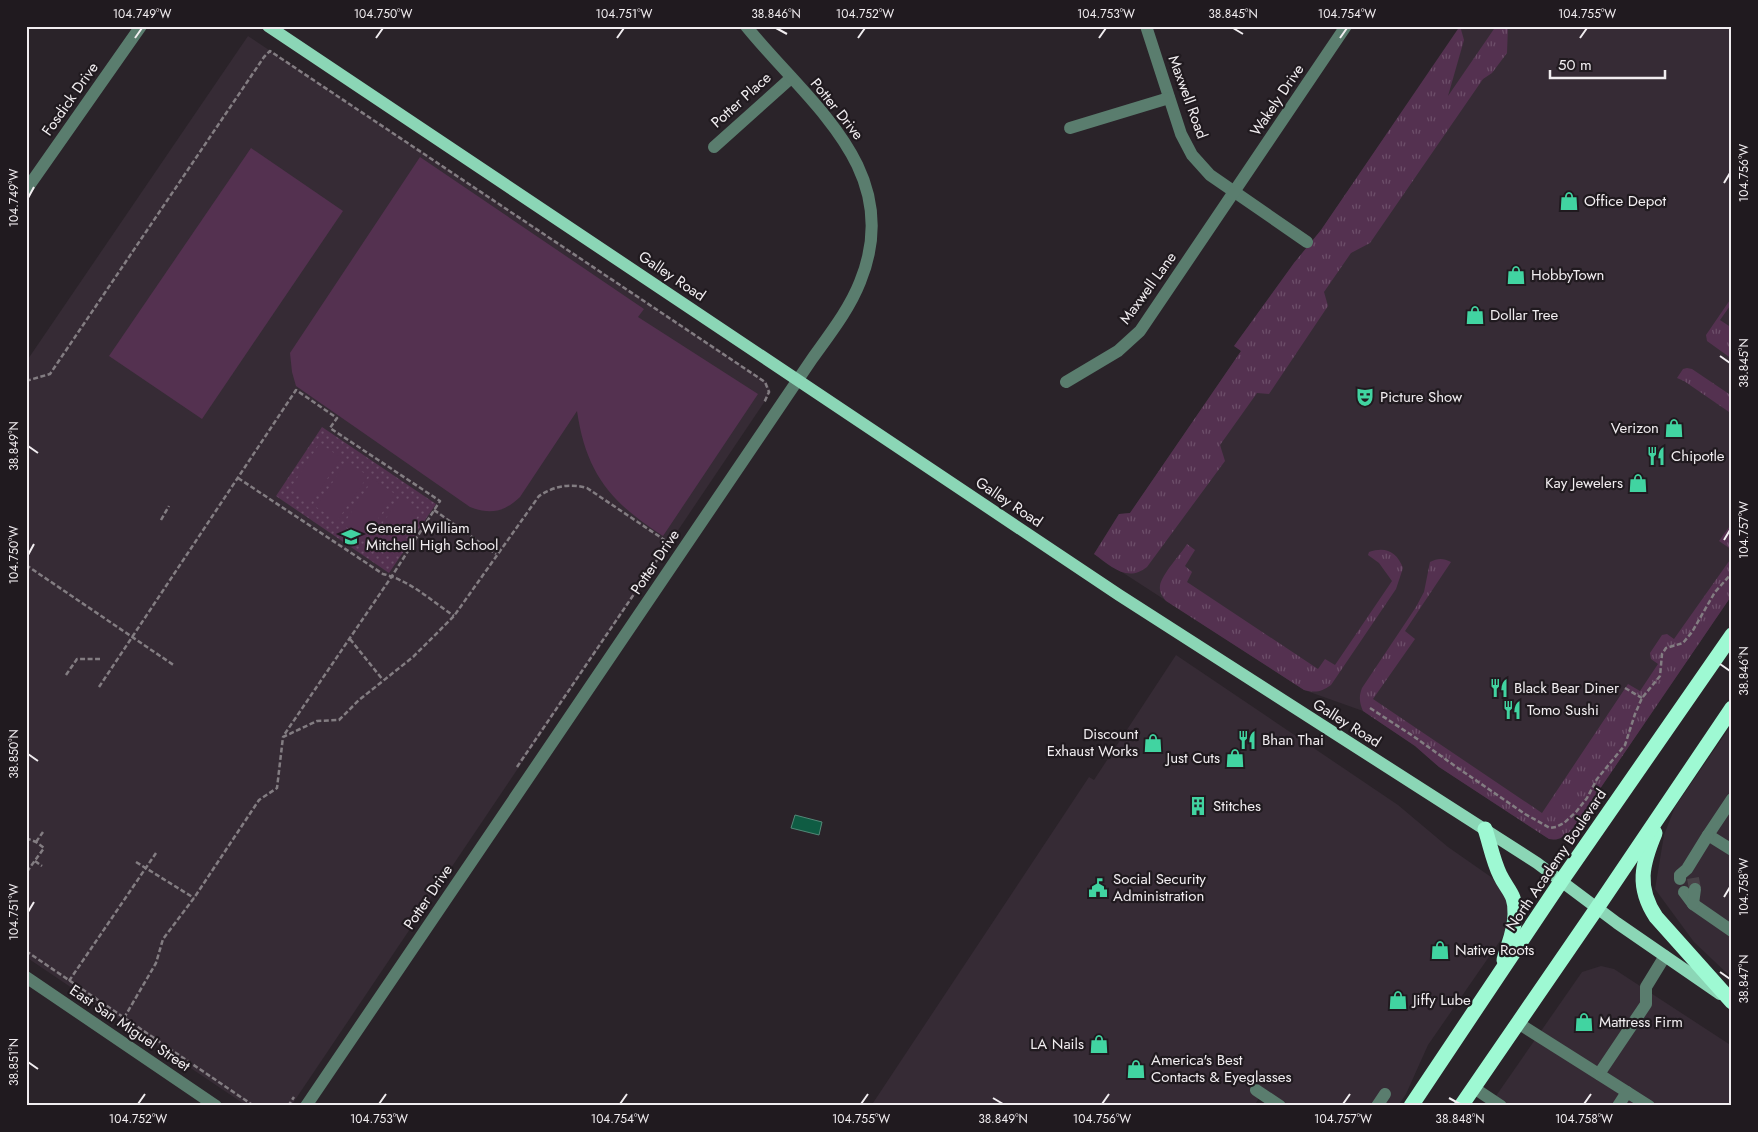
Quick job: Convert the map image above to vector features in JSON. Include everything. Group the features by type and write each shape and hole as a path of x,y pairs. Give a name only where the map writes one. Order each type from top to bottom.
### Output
{"highway":[{"name":"North Academy Boulevard","path":"1411,1106 1562,880 1732,635"},
{"path":"1461,1106 1598,908 1732,708"},
{"path":"1667,804 1648,850 1642,878 1648,906 1732,1002"},
{"path":"1485,830 1500,875 1511,890 1515,902 1516,914 1513,929 1500,974"}],"main road":[{"name":"Galley Road","path":"268,26 1119,595 1562,880 1598,908 1732,1002"}],"street":[{"name":"Fosdick Drive","path":"26,190 141,26"},
{"name":"Potter Drive","path":"306,1106 853,297 871,249 872,233 867,190 860,168 833,124 746,26"},
{"name":"Maxwell Road","path":"1146,26 1181,134 1192,155 1210,175 1307,242"},
{"name":"Wakely Drive","path":"1235,192 1346,26"},
{"name":"Potter Place","path":"714,147 791,78"},
{"path":"1070,128 1169,98"},
{"name":"Maxwell Lane","path":"1066,382 1118,351 1140,331 1235,192"},
{"path":"1732,799 1708,835 1688,881 1693,904 1732,931"},
{"path":"1708,835 1732,850"},
{"path":"1599,1074 1646,1004 1646,987 1665,956"},
{"name":"East San Miguel Street","path":"26,977 216,1106"},
{"path":"1518,1023 1649,1106"},
{"path":"1474,1088 1501,1106"},
{"path":"1256,1090 1280,1106"},
{"path":"1618,1106 1627,1092"},
{"path":"1377,1106 1385,1094"}],"path":[{"path":"26,382 50,374 264,57 270,51 765,382 769,392"},
{"path":"99,687 296,390 337,418 330,428 440,501 392,576 283,737 277,788 259,800 194,898 163,939 156,963 124,1018"},
{"path":"238,478 383,574 392,576 414,588 454,616"},
{"path":"283,737 316,720 339,720 359,700 413,656 454,616 539,496 549,490 568,486 587,488 669,543"},
{"path":"161,520 168,506"},
{"path":"434,510 497,554"},
{"path":"26,565 175,666"},
{"path":"1370,708 1525,814 1550,828 1556,828 1576,812 1587,798 1597,779 1625,745 1642,698 1660,676 1662,654 1666,648 1683,643 1692,632 1715,592 1732,573"},
{"path":"350,639 383,680"},
{"path":"66,675 77,659 100,660"},
{"path":"1625,688 1642,698"},
{"path":"36,842 43,832"},
{"path":"26,838 44,848 26,872"},
{"path":"69,981 156,853"},
{"path":"35,861 42,866"},
{"path":"136,862 194,898"},
{"path":"26,951 254,1106"}],"shaded area":[{"path":"1461,26 1732,26 1732,595 1574,827 1568,834 1556,840 1549,839 1439,767 1415,746 1363,711 1304,690 1094,554 1119,514 1130,513 1241,351 1234,346 1294,263 1321,230"},
{"name":"General William Mitchell High School","path":"248,36 767,382 771,392 291,1106 247,1106 26,957 26,362"},
{"path":"1176,655 1398,805 1448,847 1491,877 1507,899 1508,925 1502,938 1428,1045 1406,1094 1398,1106 1276,1106 1261,1095 1254,1106 871,1106 1089,777 1094,780"},
{"path":"1732,724 1732,978 1694,942 1655,889 1664,835 1675,807"},
{"path":"795,815 822,822 819,835 791,828"},
{"path":"1601,966 1614,969 1732,1046 1732,1106 1489,1106 1582,972"}],"green space":[{"path":"1460,26 1464,40 1448,96 1496,26 1508,26 1507,53 1492,73 1483,79 1370,243 1351,253 1324,292 1328,306 1269,394 1257,393 1220,445 1225,461 1147,567 1140,572 1133,573 1126,573 1113,568 1094,554 1119,514 1130,513 1241,351 1234,346 1294,263 1321,230"},
{"path":"251,148 343,211 202,419 109,356"},
{"path":"420,157 644,309 638,317 758,394 663,536 629,511 604,484 594,469 587,452 577,411 520,497 503,509 484,511 470,507 296,386 290,353"},
{"path":"1732,297 1732,303 1720,320 1732,328 1732,359 1707,341 1706,335"},
{"path":"1683,369 1692,369 1732,396 1732,414 1677,378"},
{"path":"322,427 436,504 389,573 276,496"},
{"path":"320,443 341,458 311,503 290,489"},
{"path":"347,461 368,476 337,521 316,507"},
{"path":"373,479 395,494 364,539 343,525"},
{"path":"400,497 421,511 391,557 370,543"},
{"path":"1732,523 1732,550 1719,541"},
{"path":"1187,544 1195,550 1185,566 1192,572 1187,582 1318,669 1325,659 1335,665 1392,581 1379,563 1368,555 1369,552 1386,550 1398,558 1403,568 1396,589 1331,685 1318,691 1312,691 1304,690 1166,601 1160,590 1161,581"},
{"path":"1732,557 1732,595 1574,827 1560,838 1549,839 1439,767 1415,746 1363,711 1360,699 1362,688 1416,607 1424,592 1430,562 1440,559 1451,562 1405,631 1415,639 1373,699 1542,813 1628,684 1640,691 1658,664 1651,659 1650,653 1662,635 1667,634 1674,639"}],"tunnel":[{"path":"1693,878 1695,889"}],"place":[{"name":"Office Depot","path":"1569,201"},
{"name":"HobbyTown","path":"1516,275"},
{"name":"Dollar Tree","path":"1475,315"},
{"name":"Picture Show","path":"1365,397"},
{"name":"Verizon","path":"1674,428"},
{"name":"Chipotle","path":"1656,456"},
{"name":"Kay Jewelers","path":"1638,483"},
{"name":"General William Mitchell High School","path":"351,537"},
{"name":"Black Bear Diner","path":"1499,688"},
{"name":"Tomo Sushi","path":"1512,710"},
{"name":"Bhan Thai","path":"1247,740"},
{"name":"Discount Exhaust Works","path":"1153,743"},
{"name":"Just Cuts","path":"1235,758"},
{"name":"Stitches","path":"1198,806"},
{"name":"Social Security Administration","path":"1098,888"},
{"name":"Native Roots","path":"1440,950"},
{"name":"Jiffy Lube","path":"1398,1000"},
{"name":"Mattress Firm","path":"1584,1022"},
{"name":"LA Nails","path":"1099,1044"},
{"name":"America's Best Contacts & Eyeglasses","path":"1136,1069"}]}
